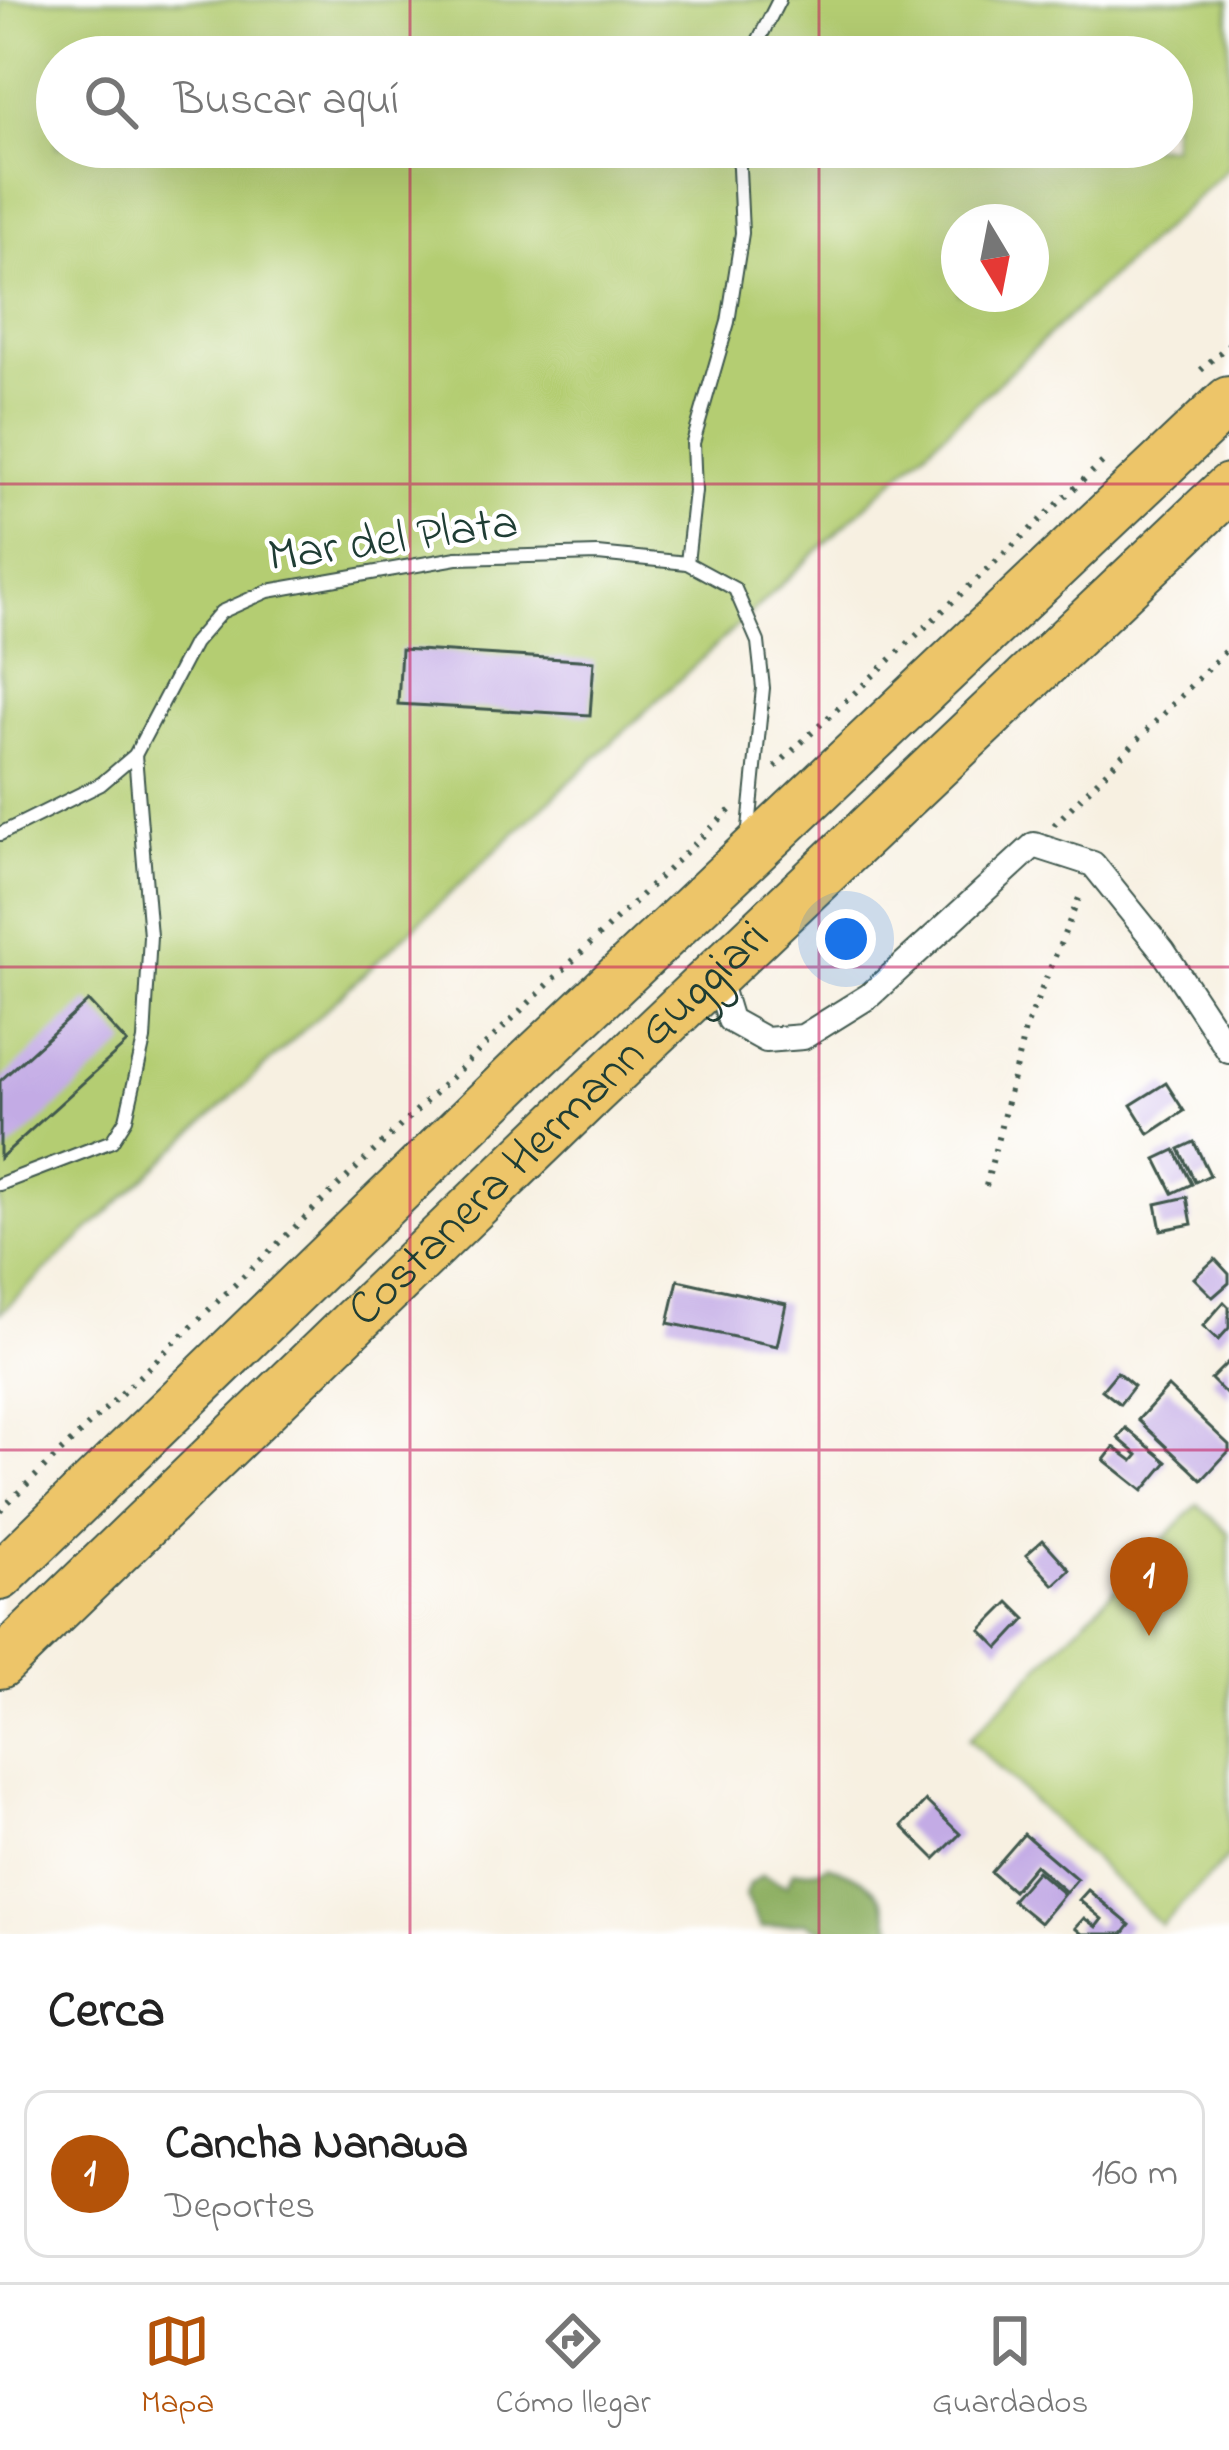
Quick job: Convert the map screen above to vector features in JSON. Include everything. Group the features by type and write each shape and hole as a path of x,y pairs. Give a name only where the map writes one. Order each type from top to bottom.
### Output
{"highway":[{"name":"Costanera Hermann Guggiari","path":"0,1576 746,857 1212,388"},
{"name":"Costanera Hermann Guggiari","path":"0,1664 1229,488"}],"street":[{"path":"716,974 730,1020 766,1040 803,1036 869,996 1034,845 1093,864 1163,951 1229,1051"}],"lane":[{"path":"761,36 779,0"},
{"path":"739,168 742,232 728,322 693,443 695,491 687,563 735,589 758,642 763,688 746,857"},
{"name":"Mar del Plata","path":"0,834 101,784 135,755 194,643 221,612 268,591 457,558 630,554 687,563"},
{"path":"0,1184 112,1141 126,1119 144,1040 150,949 135,755"}],"path":[{"path":"1212,388 1229,344"},
{"path":"0,1510 753,788 1110,455"},
{"path":"1034,845 1229,647"},
{"path":"986,1186 1024,1030 1093,864"}],"green space":[{"path":"0,0 1229,0 1229,167 0,1313"},
{"path":"1198,1504 1229,1533 1229,1856 1161,1925 969,1739"},
{"path":"828,1865 876,1891 898,1934 830,1934 805,1922 761,1928 745,1896 749,1884 762,1875 787,1886 793,1872"}],"building":[{"path":"401,649 594,661 590,715 398,704"},
{"path":"88,1001 127,1043 0,1158 0,1081"},
{"path":"1166,1083 1184,1111 1149,1134 1131,1105"},
{"path":"1194,1142 1210,1175 1195,1182 1179,1149"},
{"path":"1175,1150 1192,1184 1173,1193 1156,1159"},
{"path":"1187,1197 1192,1224 1161,1230 1156,1204"},
{"path":"1215,1259 1229,1274 1229,1283 1213,1297 1194,1278"},
{"path":"678,1280 786,1304 777,1346 668,1323"},
{"path":"1224,1302 1229,1307 1229,1328 1218,1340 1203,1326"},
{"path":"1229,1361 1229,1397 1211,1379"},
{"path":"1117,1372 1134,1386 1120,1404 1102,1390"},
{"path":"1168,1387 1229,1445 1229,1451 1202,1480 1138,1420"},
{"path":"1126,1428 1167,1462 1143,1491 1104,1460 1114,1447 1133,1461 1138,1455 1118,1438"},
{"path":"1043,1540 1070,1570 1054,1585 1026,1555"},
{"path":"1009,1602 1026,1619 999,1648 981,1630"},
{"path":"926,1801 960,1834 935,1859 902,1826"},
{"path":"1024,1834 1077,1879 1066,1892 1035,1865 1013,1891 991,1872"},
{"path":"1037,1871 1064,1894 1040,1923 1012,1900"},
{"path":"1088,1890 1130,1925 1123,1934 1082,1934 1075,1928 1084,1918 1096,1927 1102,1919 1079,1900"}],"place":[{"name":"Cancha Nanawa","path":"1149,1636"}]}
